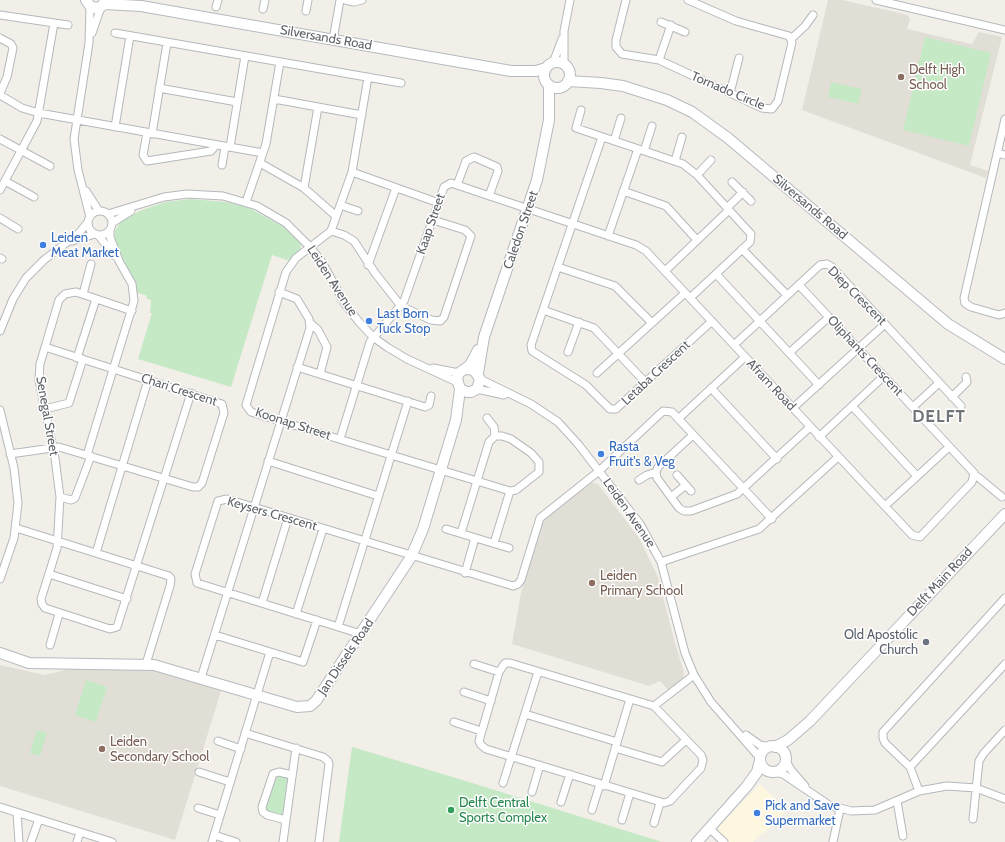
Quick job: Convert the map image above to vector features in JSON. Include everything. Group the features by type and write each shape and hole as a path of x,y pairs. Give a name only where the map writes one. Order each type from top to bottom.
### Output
{"street":[{"name":"Silversands Road","path":"124,0 141,6"},
{"path":"263,9 265,0"},
{"path":"306,11 308,0"},
{"path":"333,40 340,0"},
{"path":"345,0 354,2 362,0"},
{"path":"564,31 566,67 570,76 565,84 555,88 547,83 544,72 549,65 564,31 570,0"},
{"name":"Tornado Circle","path":"626,0 616,40 618,51 622,54 659,60 766,109 772,109 775,105 790,51 791,39"},
{"path":"688,0 703,3 741,22 786,34 791,39 805,26 813,15"},
{"path":"876,0 1005,30"},
{"name":"Silversands Road","path":"87,2 95,8 104,4 141,6 512,71 547,83"},
{"path":"87,2 89,43"},
{"path":"104,4 89,43 76,120 75,154 89,219 89,229 97,235 119,261"},
{"path":"0,15 68,25"},
{"path":"661,22 685,32"},
{"path":"34,197 2,184 37,121 54,23"},
{"path":"659,60 671,25"},
{"path":"115,33 401,83"},
{"path":"115,127 130,36"},
{"path":"0,38 11,44 13,48 7,77 0,94 22,108 76,120 263,153"},
{"path":"167,43 159,88 143,155 147,161 211,151 216,145"},
{"path":"222,165 237,102 245,56"},
{"path":"730,93 739,58"},
{"path":"246,202 263,153 280,62"},
{"name":"Silversands Road","path":"512,71 536,71 549,65"},
{"path":"549,65 566,67"},
{"name":"Silversands Road","path":"566,67 574,73 602,82 623,86 650,94 682,107 702,118 728,138 948,324 1005,359"},
{"path":"368,77 352,172 331,231 344,235 354,241 368,265 401,306 431,320 440,321 444,318 471,236 465,230 433,220"},
{"name":"Silversands Road","path":"565,84 602,82"},
{"name":"Caledon Street","path":"547,83 549,120"},
{"name":"Caledon Street","path":"460,378 475,357 484,337 528,209 540,167 549,120 565,84"},
{"path":"159,88 237,102"},
{"path":"274,99 362,115"},
{"path":"304,188 318,107"},
{"path":"581,110 576,128 683,164 697,175 751,234 751,240 716,274 652,323 597,373"},
{"path":"614,141 621,118"},
{"path":"1005,119 964,298 965,303 971,307 999,314 1005,313"},
{"path":"608,236 623,191 652,126"},
{"name":"Letaba Crescent","path":"602,137 543,310 532,345 533,353 551,362 586,386 610,409 619,408 712,321"},
{"path":"675,161 682,137"},
{"path":"0,139 50,166"},
{"path":"997,153 1005,155"},
{"path":"457,185 466,161 474,157 498,167 490,196"},
{"path":"697,175 711,160"},
{"path":"260,163 304,188 336,216"},
{"path":"352,172 439,203"},
{"path":"732,182 751,201"},
{"name":"Kaap Street","path":"340,439 368,347 373,337 401,306 447,184 457,185 528,209"},
{"path":"60,497 71,500 75,498 89,456 134,301 133,288 119,261 110,237 111,226 108,214 99,211 82,186"},
{"path":"368,265 396,188"},
{"path":"623,191 666,206 697,240"},
{"path":"665,271 728,209 743,192"},
{"name":"Leiden Avenue","path":"108,214 164,197 199,194 223,196 246,202 267,211 286,223 310,247 322,262 346,304 359,322 373,337 407,359 460,378"},
{"name":"Leiden Avenue","path":"111,226 141,204"},
{"path":"340,205 358,211"},
{"name":"Afram Road","path":"528,209 641,248 665,271 838,457"},
{"path":"0,331 13,299 26,278 44,260 79,233 89,219 99,211"},
{"path":"0,218 18,229"},
{"path":"64,244 105,234 111,226"},
{"name":"Koonap Street","path":"331,231 290,264 279,292 246,405 251,412 477,481"},
{"path":"742,249 787,295"},
{"path":"83,294 91,264"},
{"name":"Diep Crescent","path":"734,345 820,265 830,265 961,406"},
{"path":"558,267 615,286 652,323"},
{"path":"716,274 819,385"},
{"name":"Oliphants Crescent","path":"799,285 972,471 974,476 978,477 1002,497"},
{"name":"Senegal Street","path":"59,614 45,608 41,599 58,541 60,497 53,447 39,371 61,298 65,294 72,292 83,294 132,311"},
{"path":"279,292 294,296 297,299 310,323 318,330 327,347 320,374"},
{"path":"45,409 69,403 96,299"},
{"path":"543,310 594,328 646,383"},
{"path":"789,353 829,317"},
{"path":"568,352 579,322"},
{"path":"202,678 310,323"},
{"path":"793,408 885,324"},
{"name":"Caledon Street","path":"477,383 484,337"},
{"name":"Chari Crescent","path":"45,347 220,402 224,407 224,413 201,485 194,488 63,448 53,447"},
{"path":"678,419 745,357"},
{"path":"297,367 427,406 432,396"},
{"path":"474,370 477,383 467,392 460,378 474,370"},
{"path":"819,436 884,376"},
{"path":"952,397 968,382 966,377"},
{"name":"Jan Dissels Road","path":"0,659 38,663 146,664 163,666 297,708 310,706 316,701 412,557 423,529 456,420 460,378"},
{"path":"96,552 148,380"},
{"name":"Leiden Avenue","path":"477,383 536,407 558,422 578,444 643,528 661,562 686,653 694,675 711,702 732,724 760,759"},
{"name":"Jan Dissels Road","path":"456,420 477,383"},
{"path":"913,407 939,383"},
{"path":"711,388 777,459"},
{"path":"50,645 59,614 112,629 119,624 191,393"},
{"path":"338,627 408,401"},
{"path":"852,406 917,476"},
{"path":"0,410 17,492 16,528 10,554 0,579"},
{"path":"599,471 660,413 663,411 672,412 772,519"},
{"path":"487,418 494,427 495,436"},
{"path":"693,435 658,468 656,472 657,478 679,508 684,511 690,511 732,498 777,459 810,427"},
{"path":"461,533 477,481 489,442 495,436 500,435 510,439 531,453 540,464 540,470 537,474 516,490 510,491 477,481"},
{"path":"10,454 53,447"},
{"path":"885,506 949,447"},
{"path":"661,562 759,529 772,519 838,457 912,535 920,537 972,482 974,476"},
{"path":"268,462 378,496"},
{"name":"Keysers Crescent","path":"361,634 199,584 195,576 197,567 218,501 227,499 510,586 518,584 540,518 599,471"},
{"path":"640,480 647,474 656,472"},
{"path":"672,497 689,488 677,475"},
{"path":"494,544 510,491"},
{"name":"Delft Main Road","path":"772,747 788,740 810,721 1005,514"},
{"path":"262,603 288,518"},
{"path":"16,528 166,574 171,579 146,664"},
{"path":"296,614 323,529"},
{"path":"446,529 509,548"},
{"path":"466,573 475,538"},
{"path":"49,574 127,599"},
{"path":"919,791 910,766 885,743 883,732 1005,598"},
{"path":"215,635 303,662 317,620"},
{"path":"236,842 213,839 270,652"},
{"name":"Jan Dissels Road","path":"0,653 19,661"},
{"path":"507,663 654,706 700,755 703,760 702,765 670,801 660,803 482,746 479,741 481,731 499,672 503,665 507,663"},
{"path":"474,664 499,672"},
{"path":"910,766 1005,664"},
{"path":"503,783 538,672"},
{"path":"654,706 694,675"},
{"path":"464,692 491,701"},
{"path":"592,810 616,745 630,699"},
{"path":"525,714 662,762 686,740"},
{"name":"Delft Main Road","path":"786,759 810,721"},
{"path":"454,722 481,731"},
{"name":"Leiden Avenue","path":"732,724 757,743 772,747"},
{"path":"973,819 978,765 981,757 1005,730"},
{"path":"245,733 323,757 329,764 319,842"},
{"path":"218,741 240,749"},
{"path":"697,842 736,801 757,772 763,751 772,747 783,751 791,770 813,795"},
{"path":"283,842 296,748"},
{"path":"760,759 763,766 783,774 813,795 840,809 851,811 868,811 897,801 919,791 947,786 976,788 1005,799"},
{"path":"736,801 773,771 782,768 786,759"},
{"path":"532,792 540,765"},
{"path":"199,772 230,782"},
{"path":"286,820 267,815 262,807 273,774 279,772 292,775"},
{"path":"561,802 570,774"},
{"path":"622,820 630,794"},
{"path":"897,801 903,836"},
{"path":"654,823 660,803"},
{"path":"0,807 112,842"},
{"path":"198,808 220,815"},
{"path":"833,842 840,809"},
{"path":"18,813 19,842"},
{"path":"31,842 39,819"},
{"path":"710,829 724,842"},
{"path":"77,842 80,832"}],"shaded area":[{"name":"Delft High School","path":"828,0 842,0 908,15 910,20 907,29 972,44 979,32 1002,37 970,165 988,171 986,178 802,110"},
{"name":"Leiden Primary School","path":"592,483 598,484 639,538 658,577 684,672 683,679 668,690 660,681 649,686 512,644 521,593 542,523 547,516"},
{"name":"Leiden Secondary School","path":"0,665 45,675 69,669 149,669 221,691 175,840 0,786"},
{"path":"760,784 787,810 765,833 763,832 753,842 728,842 719,834 719,827"}],"green space":[{"path":"925,37 991,53 969,146 903,130"},
{"path":"831,82 862,89 858,104 828,97"},
{"path":"190,199 226,202 249,208 282,226 292,233 301,244 300,252 290,261 272,255 231,387 138,359 152,313 150,313 151,300 146,298 147,296 136,292 115,243 115,231 121,221 142,210 166,202"},
{"path":"86,680 107,687 96,722 75,715"},
{"path":"37,730 47,733 40,756 30,753"},
{"name":"Delft Central Sports Complex","path":"352,747 456,778 662,842 339,842"},
{"path":"275,775 286,776 288,779 284,813 281,816 268,813 264,809"}],"place":[{"name":"Delft High School","path":"901,77"},
{"name":"Leiden Meat Market","path":"43,245"},
{"name":"Last Born Tuck Stop","path":"369,321"},
{"name":"Rasta Fruit's & Veg","path":"601,454"},
{"name":"Leiden Primary School","path":"592,583"},
{"name":"Old Apostolic Church","path":"926,642"},
{"name":"Leiden Secondary School","path":"102,749"},
{"name":"Delft Central Sports Complex","path":"451,810"},
{"name":"Pick and Save Supermarket","path":"757,813"}],"district":[{"name":"DELFT","path":"939,417"}]}
